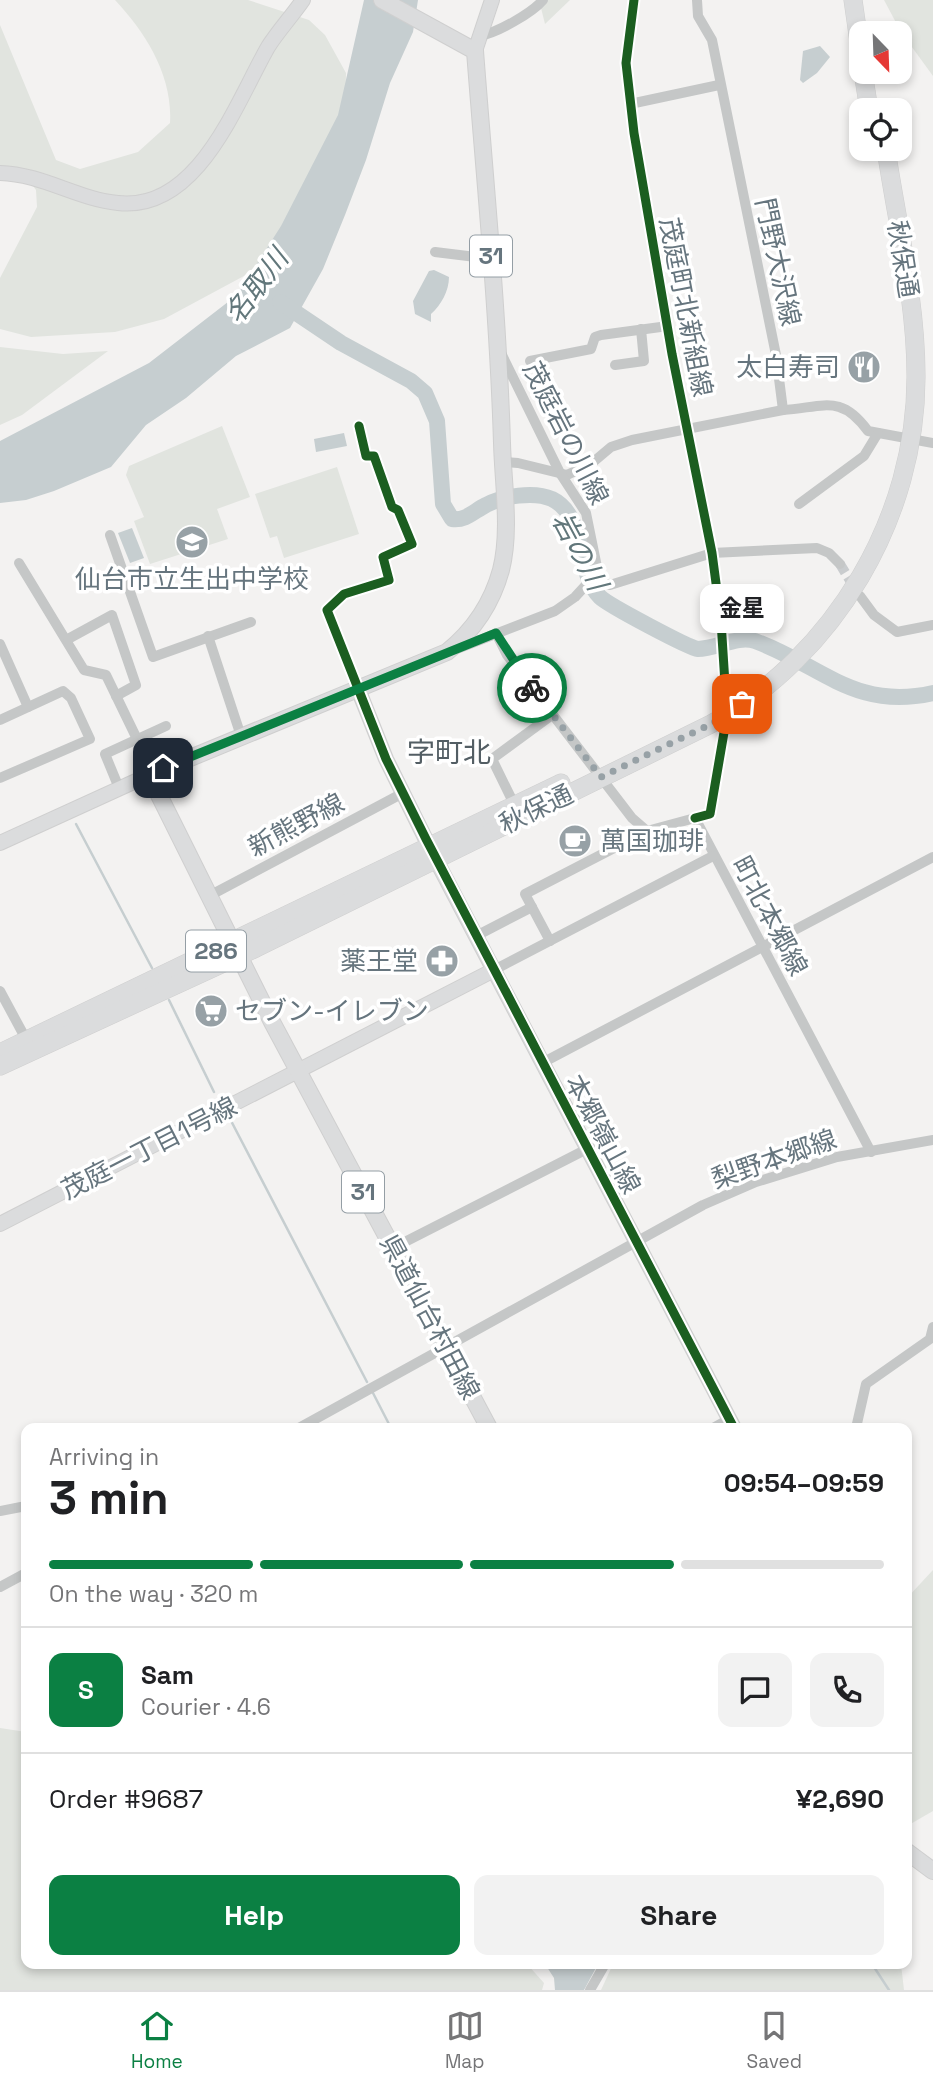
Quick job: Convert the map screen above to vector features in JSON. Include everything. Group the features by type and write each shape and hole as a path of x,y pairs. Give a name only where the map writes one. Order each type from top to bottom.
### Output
{"highway":[{"path":"853,0 856,21"},
{"path":"863,0 866,21"},
{"name":"秋保通","path":"877,161 905,357 905,440"},
{"name":"秋保通","path":"0,1066 727,708 831,621 863,573 895,499 916,395 915,338 888,161"},
{"name":"秋保通","path":"433,852 514,806 598,772"},
{"name":"秋保通","path":"0,1053 235,950"}],"main road":[{"path":"382,0 473,44"},
{"name":"31","path":"149,775 447,652 474,626 489,601 501,568 503,467 499,349 473,44"},
{"name":"県道仙台村田線","path":"149,775 298,1072 486,1423"},
{"path":"912,1855 933,1871"}],"street":[{"path":"0,173 22,174 95,200 120,204 146,201 169,192 194,174 270,44 303,0"},
{"path":"473,44 492,0"},
{"path":"473,44 499,31 522,14 533,11 542,0"},
{"name":"茂庭町北新組線","path":"634,0 626,63 630,104 646,211 712,552 725,678 727,708 710,814 695,818"},
{"name":"門野大沢線","path":"697,0 698,16 712,40 776,355 783,410"},
{"path":"630,104 719,85"},
{"path":"435,253 492,259"},
{"path":"530,361 591,349 595,337 601,335 668,326"},
{"path":"615,365 644,361 641,329"},
{"name":"茂庭岩の川線","path":"499,349 560,473 586,513 596,574"},
{"path":"503,467 518,463 567,475 592,463 611,447 688,428 783,410 843,405 854,412 868,431 905,440 933,443"},
{"path":"359,426 366,456 374,456 392,507 398,510 412,544 383,557 389,580 344,594 327,610 359,690"},
{"path":"799,504 864,456 878,433"},
{"path":"110,535 153,657 251,622"},
{"path":"447,652 555,611 575,597 596,574 601,582 610,585 712,552 817,548 829,553 840,564"},
{"path":"19,563 68,639 84,670 106,675 137,739"},
{"path":"860,596 874,615 897,632 933,625"},
{"path":"68,639 113,615 136,685 116,696"},
{"path":"496,633 508,655 552,715 632,818 647,831"},
{"path":"208,636 241,736"},
{"path":"0,644 28,707"},
{"name":"本郷嶺山線","path":"359,690 403,793 731,1423"},
{"path":"0,720 63,691 71,698 90,739 0,778"},
{"path":"514,806 492,759 552,715"},
{"path":"119,788 105,754 166,726"},
{"path":"0,843 149,775"},
{"name":"新熊野線","path":"209,896 403,793"},
{"path":"550,941 526,894 647,831 695,818"},
{"name":"町北本郷線","path":"695,818 871,1152"},
{"path":"494,970 713,856"},
{"path":"542,1063 933,857"},
{"path":"476,936 532,907"},
{"name":"茂庭一丁目1号線","path":"0,1224 494,970"},
{"path":"0,990 27,1041"},
{"name":"梨野本郷線","path":"308,1423 572,1280 636,1240 703,1205 756,1182 836,1157 933,1140"},
{"path":"393,1248 587,1149"},
{"path":"857,1423 866,1384 930,1339 933,1327"},
{"path":"0,1511 21,1507"},
{"path":"0,1587 21,1576"},
{"path":"590,1990 602,1969"}],"shaded area":[{"path":"115,0 248,0 309,20 325,35 346,73 345,117 292,250 164,319 115,332 31,337 0,329 0,278 37,207 36,190 22,171 0,170 0,25 56,160 80,169 138,152 170,123 167,89 155,56 137,27"},
{"path":"539,0 570,0 545,24"},
{"path":"884,0 933,0 933,76 912,47 912,21 895,21"},
{"path":"0,347 63,354 108,351 22,415 0,425"},
{"path":"222,426 250,497 217,509 228,539 150,564 134,521 144,517 126,475 129,466"},
{"path":"337,467 359,534 284,558 277,536 270,538 255,494"},
{"path":"933,1570 933,1811 912,1823 912,1593"},
{"path":"0,1728 21,1731 21,1969 531,1969 544,1983 542,1990 0,1990"},
{"path":"611,1969 902,1969 904,1990 601,1990"}],"water":[{"name":"名取川","path":"364,0 418,0 413,32 390,83 366,160 323,269 290,328 236,356 186,398 146,425 111,467 54,491 26,500 0,503 0,441 149,363 237,295 281,226 338,115"},
{"path":"820,46 830,57 817,73 803,83 800,80 803,51"},
{"path":"434,270 449,277 444,297 431,314 431,322 415,314 413,301 429,271"},
{"path":"344,433 347,446 316,452 314,439"},
{"path":"132,528 144,558 130,563 118,533"},
{"path":"548,1969 595,1969 584,1990 555,1990 554,1978"}],"waterway":[{"name":"岩の川","path":"280,302 341,343 411,381 425,393 437,421 443,504 452,519 466,517 486,505 510,497 536,495 552,499 563,507 571,518 587,574 600,597 665,634 698,649 741,640 755,641 840,683 882,696 906,697 933,693"},
{"path":"76,824 152,968"},
{"path":"169,1000 214,1092"},
{"path":"228,1115 367,1382"},
{"path":"373,1393 388,1423"},
{"path":"875,1969 889,1990"}],"tunnel":[{"path":"840,564 854,587"}],"cycle path":[{"path":"634,0 626,63 634,133 672,354 712,553 721,621 727,715 710,814 695,818"},
{"path":"359,426 366,456 374,456 392,507 398,510 412,544 383,557 389,580 344,594 327,610 386,759 731,1423"}],"way so far":[{"path":"532,688 601,777 711,724 742,704"}],"place":[{"name":"太白寿司","path":"864,367"},
{"name":"仙台市立生出中学校","path":"192,542"},
{"name":"金星","path":"742,704"},
{"name":"萬国珈琲","path":"575,841"},
{"name":"薬王堂","path":"442,961"},
{"name":"セブン-イレブン","path":"211,1011"}],"district":[{"name":"字町北","path":"449,752"}],"route":[{"path":"163,768 496,633 532,688"}]}
